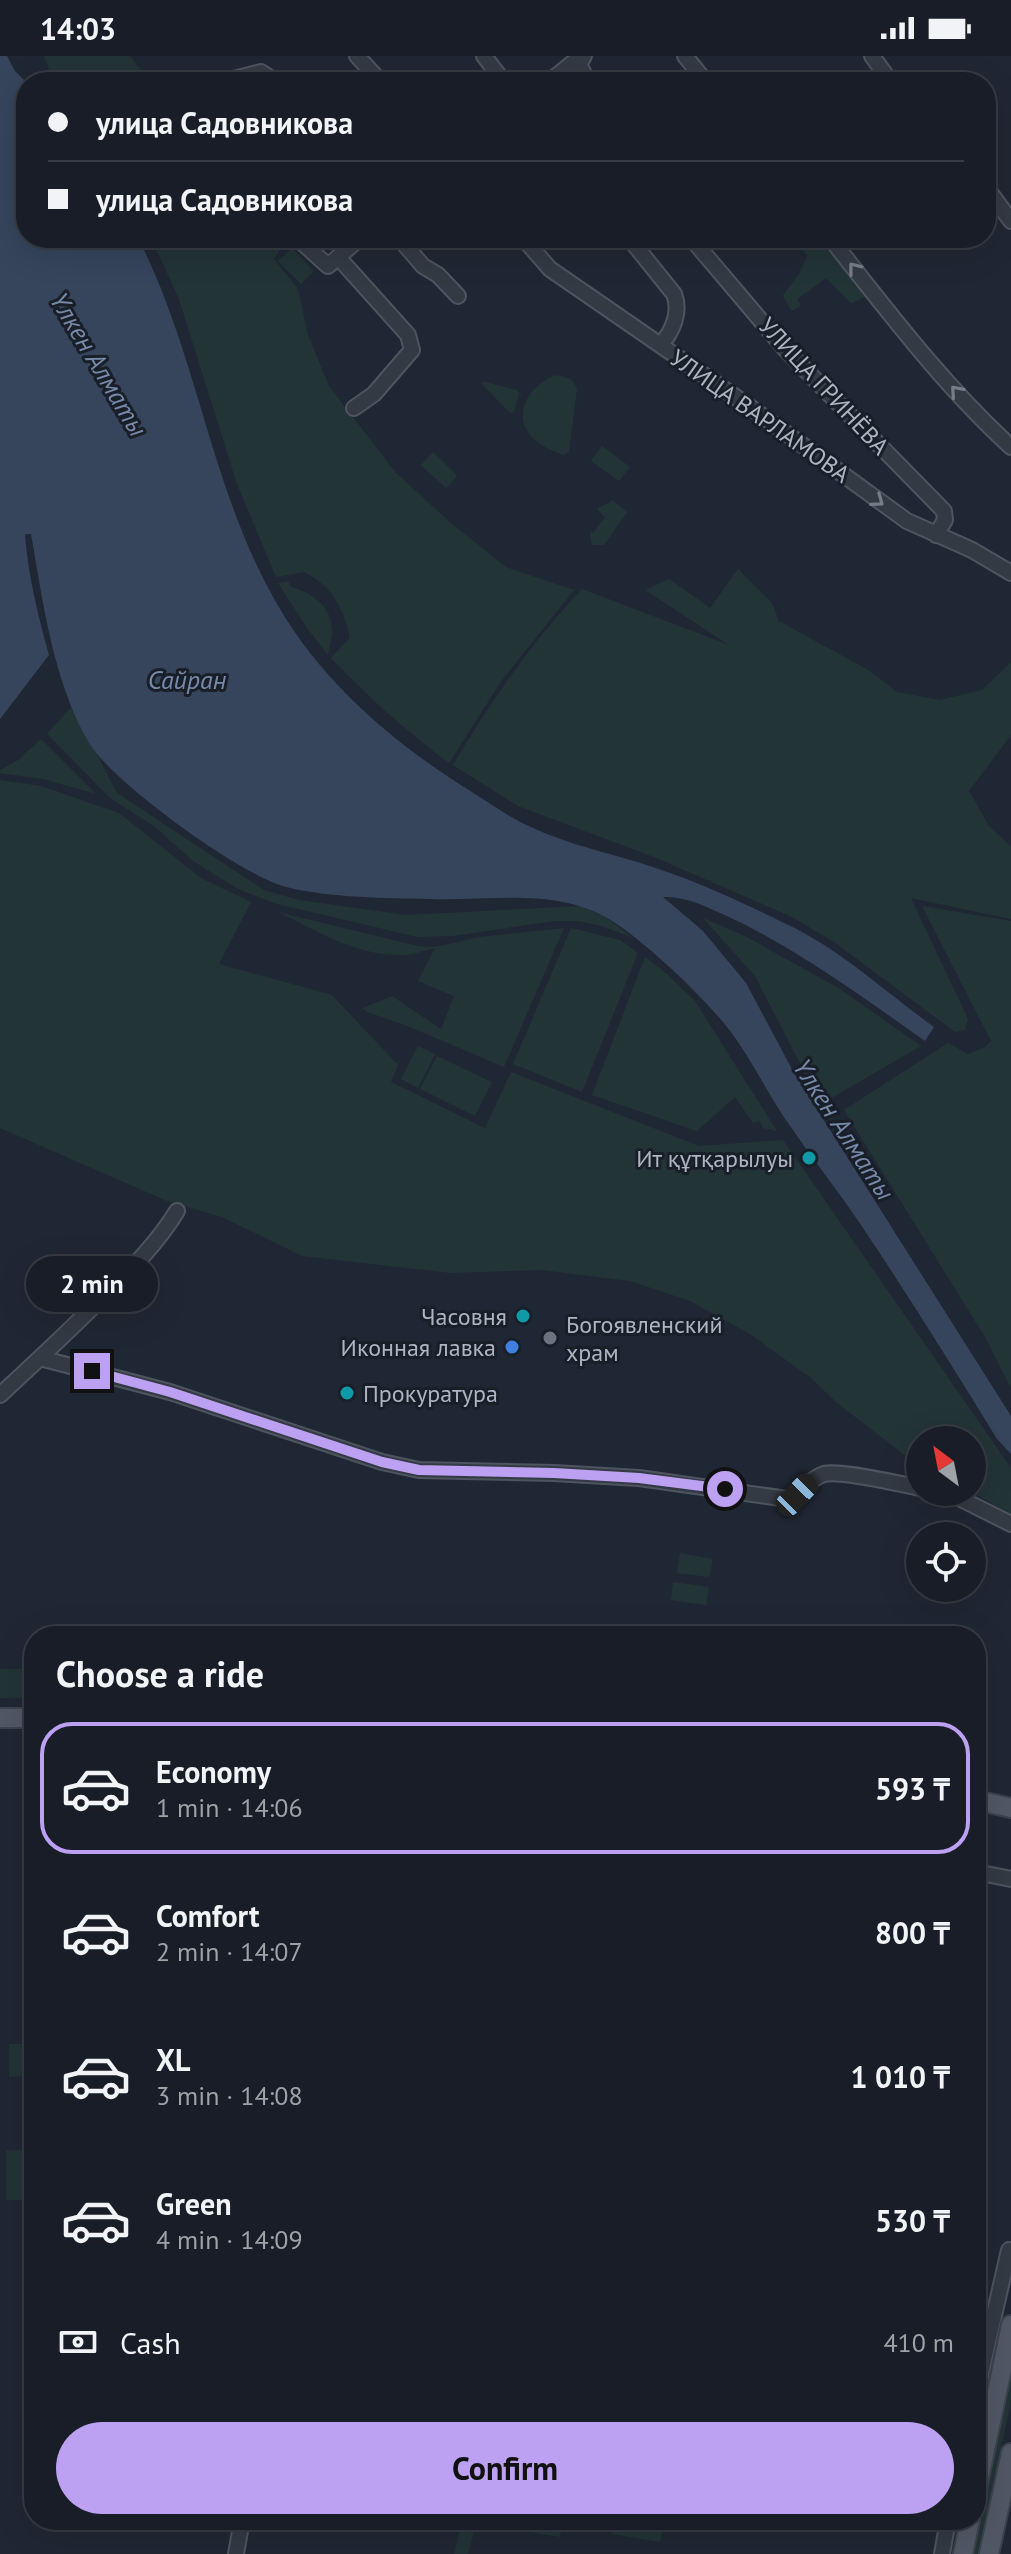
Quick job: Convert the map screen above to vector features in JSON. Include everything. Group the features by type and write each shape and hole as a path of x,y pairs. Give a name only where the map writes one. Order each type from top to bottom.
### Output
{"main road":[{"path":"0,1718 24,1718"},
{"path":"986,1802 1011,1808"},
{"path":"986,2445 1011,2325"},
{"path":"989,2554 1011,2453"},
{"path":"963,2554 968,2530"}],"street":[{"path":"357,56 372,72"},
{"path":"484,56 496,72"},
{"path":"562,72 583,56"},
{"path":"685,56 698,72"},
{"path":"996,201 1011,221"},
{"path":"313,248 333,261 408,335 412,350 374,394 354,408"},
{"path":"333,261 348,248"},
{"path":"408,248 423,266 438,275 458,296"},
{"name":"УЛИЦА ВАРЛАМОВА","path":"532,248 550,269 750,407 907,521 1008,565"},
{"path":"637,248 678,303 678,313 667,338 660,345"},
{"name":"УЛИЦА ГРИНЁВА","path":"699,248 785,349 944,511 945,520 936,535"},
{"path":"838,248 953,388 1011,447"},
{"path":"0,1395 161,1237 177,1211"},
{"path":"40,1358 170,1392 382,1462 419,1470 639,1478 787,1499 797,1495 813,1479 827,1473 906,1485"},
{"path":"975,1506 1011,1524"},
{"path":"986,1874 1011,1879"},
{"path":"986,2350 1009,2250"},
{"path":"236,2554 240,2530"},
{"path":"942,2554 946,2530"}],"shaded area":[{"path":"44,56 130,56 142,72 50,72"},
{"path":"156,248 281,248 274,259 298,289 308,335 329,386 396,473 506,567 574,590 502,680 449,763 388,713 331,658 350,638 340,608 329,591 304,572 276,577 237,484 179,299"},
{"path":"292,248 314,271 301,284 278,261"},
{"path":"825,248 846,264 868,296 851,303 826,278 797,299 801,306 791,311 783,295 799,274 807,256 803,250"},
{"path":"557,375 571,379 577,388 569,452 563,455 533,438 523,416 527,399 533,391"},
{"path":"481,383 517,390 519,394 514,412 510,413"},
{"path":"602,446 630,467 619,481 591,461"},
{"path":"433,452 457,476 446,488 421,465"},
{"path":"613,500 627,512 604,545 592,545 590,532 593,533 605,517 597,509"},
{"path":"738,569 772,603 779,621 870,671 897,692 940,700 982,690 1011,662 1011,735 969,791 989,826 1011,847 1011,919 911,898 968,1019 965,1030 955,1032 834,942 792,917 654,857 518,806 453,765 513,673 582,589 729,645 645,590 669,579 710,608"},
{"path":"290,581 289,586 318,600 328,613 332,632 328,655 278,583"},
{"path":"72,706 117,793 264,890 299,900 406,915 581,906 607,918 633,938 578,921 554,921 453,936 418,937 277,904 238,889 193,861 154,826 110,798 47,734"},
{"path":"41,739 96,794 43,779 0,773"},
{"path":"0,780 41,786 119,813 201,878 251,902 219,964 332,995 398,1065 391,1082 485,1128 511,1072 699,1146 783,1140 982,1426 906,1426 906,1456 837,1403 811,1378 750,1334 690,1301 630,1281 542,1270 451,1273 302,1256 222,1217 167,1201 0,1128"},
{"path":"922,906 1011,921 1011,1388 985,1337 844,1110 948,1043 968,1054 991,1041"},
{"path":"278,912 418,946 435,947 480,937 564,928 504,1067 363,1008 392,996 441,1029 454,996 418,981 435,948 408,955 371,952 339,941"},
{"path":"703,918 745,936 840,989 921,1046 821,1104 755,976"},
{"path":"571,928 620,940 638,953 582,1092 513,1064"},
{"path":"645,957 695,1001 777,1131 763,1128 760,1121 753,1123 735,1097 697,1131 592,1095"},
{"path":"418,1046 435,1054 418,1088 401,1079"},
{"path":"437,1056 492,1082 475,1116 420,1089"},
{"path":"986,1432 1011,1468 1011,1514 986,1500"},
{"path":"680,1553 713,1559 709,1577 677,1573"},
{"path":"673,1582 709,1587 706,1605 671,1600"},
{"path":"0,1669 24,1669 24,1698 0,1698"},
{"path":"9,2044 24,2044 24,2076 9,2077"},
{"path":"6,2150 23,2150 23,2200 6,2200"},
{"path":"1011,2375 1011,2402 986,2517 986,2493"},
{"path":"460,2530 474,2530 468,2554 454,2554"},
{"path":"518,2530 561,2530 560,2537"},
{"path":"613,2530 663,2530 660,2542 612,2534"},
{"path":"978,2530 983,2530 978,2554 973,2554"}],"water":[{"name":"Сайран","path":"0,56 7,56 16,72 16,248 143,248 176,330 237,519 257,565 299,638 342,690 392,736 510,816 566,841 685,878 786,924 845,959 934,1027 925,1041 779,943 696,903 663,897 703,931 746,983 794,1073 1011,1416 1011,1454 997,1439 896,1278 785,1118 731,1032 674,971 624,929 588,909 545,899 377,898 304,891 266,879 211,847 124,781 89,743 66,694 58,668 31,534 25,534 28,565 49,655 0,719"}],"place":[{"name":"Ит құтқарылуы","path":"809,1158"},
{"name":"Часовня","path":"523,1316"},
{"name":"Богоявленский храм","path":"550,1338"},
{"name":"Иконная лавка","path":"512,1347"},
{"name":"Прокуратура","path":"347,1393"}],"route":[{"path":"92,1371 170,1392 382,1462 419,1470 639,1478 725,1489"}],"water label":[{"name":"Үлкен Алматы","path":"99,364"},
{"name":"Үлкен Алматы","path":"844,1129"}]}
